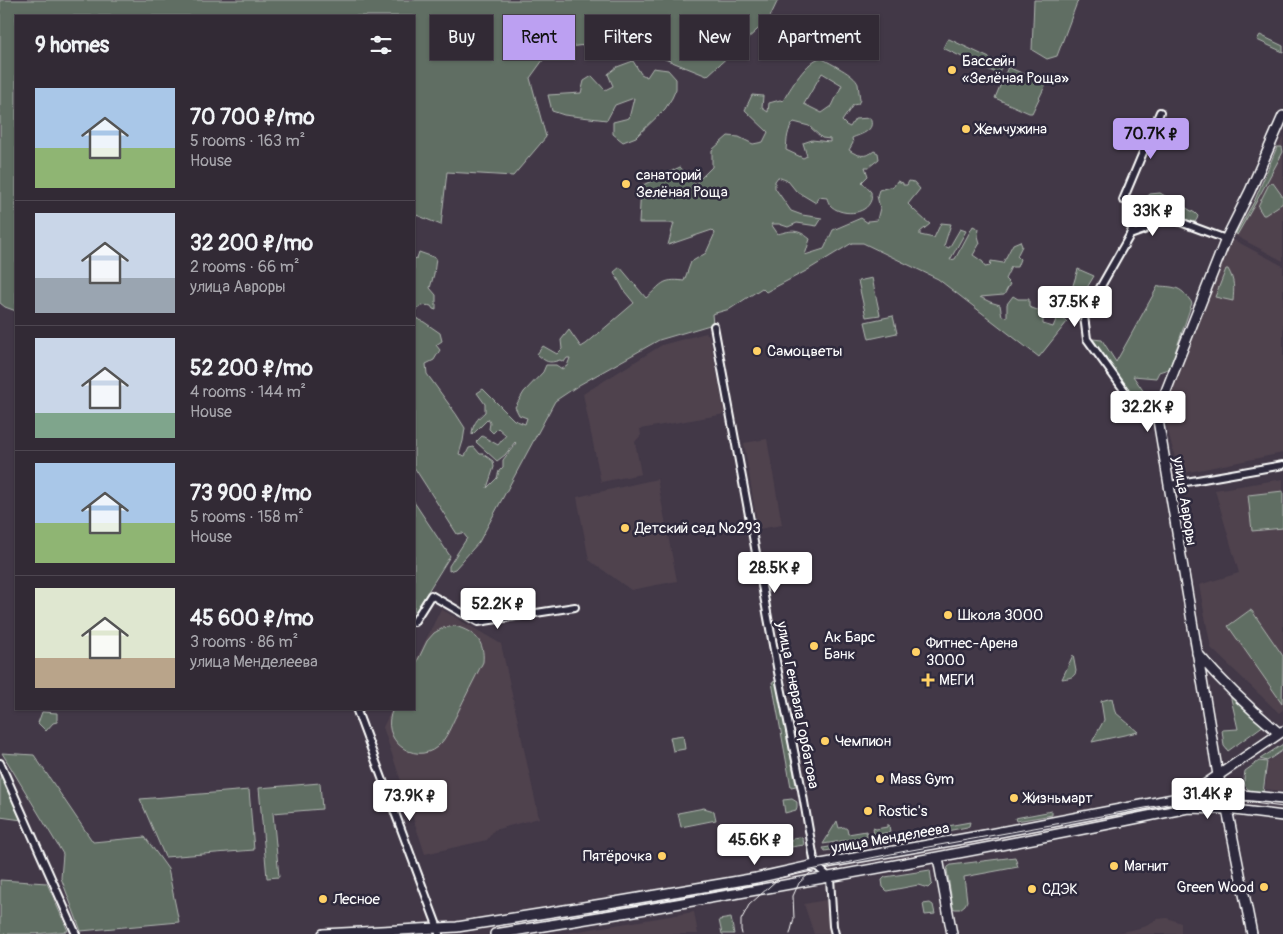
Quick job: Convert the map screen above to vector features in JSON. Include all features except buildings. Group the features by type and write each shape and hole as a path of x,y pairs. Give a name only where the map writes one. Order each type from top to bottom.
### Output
{"main road":[{"path":"1157,414 1226,239 1250,191 1283,116"},
{"name":"улица Авроры","path":"1157,414 1218,775 1227,809 1252,934"},
{"path":"1187,797 1281,732 1251,708 1197,653"},
{"path":"1188,808 1218,775"},
{"name":"улица Менделеева","path":"323,934 439,931 756,878 814,865 1199,794 1222,792 1283,799"},
{"name":"улица Менделеева","path":"495,934 830,878 1188,808 1227,809 1283,816"},
{"path":"938,858 952,934"}],"street":[{"path":"1123,200 1160,112"},
{"path":"1157,414 1143,416 1087,339 1084,316 1130,235 1140,206 1226,239"},
{"path":"1130,235 1144,230 1163,215"},
{"name":"улица Генерала Горбатова","path":"714,326 778,672 802,790 814,865"},
{"path":"1169,485 1283,465"},
{"path":"415,620 431,595 478,622 575,607"},
{"path":"358,710 439,931"},
{"path":"0,763 76,934"},
{"path":"814,865 830,878 834,934"}],"shaded area":[{"path":"1283,137 1283,261 1234,235 1253,201"},
{"path":"1232,239 1283,266 1283,453 1179,474 1163,411"},
{"path":"706,333 709,335 725,414 640,429 641,435 635,442 641,474 601,482 583,394 662,345"},
{"path":"767,439 782,525 758,529 744,443"},
{"name":"Детский сад №293","path":"657,479 677,581 631,590 589,560 577,497"},
{"path":"1283,479 1283,710 1279,713 1211,648 1199,585 1239,573 1215,490"},
{"path":"441,609 501,644 539,818 494,830 487,840 425,854 383,727 392,710 415,710 415,662"},
{"path":"1283,751 1283,791 1265,789 1268,762"},
{"path":"826,900 833,934 814,934 804,904"},
{"path":"694,912 698,934 561,934"},
{"path":"1167,918 1181,923 1181,934 1112,934 1140,928 1158,919"}],"green space":[{"path":"0,0 778,0 771,15 759,15 759,28 749,37 749,15 680,15 680,60 724,60 707,76 667,60 670,60 670,15 585,15 585,45 575,46 575,15 503,15 503,60 543,60 530,78 546,137 513,176 447,172 441,225 415,214 415,15 15,15 15,311 0,303"},
{"path":"1034,0 1078,0 1057,56 1047,59 1032,50"},
{"path":"1260,35 1283,46 1283,52 1257,40"},
{"path":"949,39 1000,63 1002,65 998,74 943,48"},
{"path":"816,60 824,60 856,80 860,100 858,104 853,105 842,121 850,127 855,119 870,118 871,126 867,131 852,138 853,143 849,150 861,155 868,155 874,151 878,153 879,159 869,167 865,167 868,176 862,182 871,192 871,199 864,209 858,212 852,213 834,209 827,198 818,197 816,203 796,191 788,181 778,177 775,181 775,188 791,211 822,218 817,226 797,223 788,227 771,224 778,234 795,231 802,233 810,239 805,255 824,249 833,230 861,218 868,223 868,221 877,220 880,208 877,196 879,190 894,186 897,181 903,183 903,185 907,185 909,181 914,182 920,189 908,204 930,224 920,232 920,235 934,238 941,223 951,224 944,246 949,248 960,229 966,231 950,260 955,259 973,226 979,229 980,243 973,255 983,262 985,267 990,266 991,261 1003,263 1013,244 1020,241 1022,246 1017,256 1020,259 1017,267 1011,267 1005,279 1010,284 1004,295 980,297 1000,305 1002,316 1007,317 1007,304 1013,296 1018,299 1029,299 1029,307 1043,312 1043,324 1053,327 1058,315 1067,322 1039,357 938,279 863,243 852,243 806,271 766,292 762,288 730,309 712,314 713,324 659,340 579,385 555,401 479,542 455,569 449,571 449,566 467,538 463,533 457,534 415,469 415,318 440,333 442,341 436,345 440,350 434,360 426,364 427,374 465,428 459,454 465,456 469,448 474,447 480,454 493,461 494,467 487,488 497,478 499,471 503,467 503,460 516,443 497,461 476,442 482,436 498,445 506,435 498,428 493,433 489,429 490,423 488,419 472,435 476,422 485,412 485,404 477,393 483,389 514,420 525,424 527,418 519,415 515,407 524,392 543,372 546,365 556,365 562,369 567,366 570,358 567,358 564,362 560,360 547,362 537,354 543,346 557,354 562,349 561,340 569,330 581,347 634,303 625,292 614,272 620,267 646,298 666,282 684,281 691,262 706,253 715,233 712,230 668,245 674,223 639,223 641,186 680,167 695,184 712,167 712,150 728,136 739,137 753,144 763,142 768,132 745,110 752,95 763,96 762,108 768,112 769,103 783,101 805,69","holes":["822,73 842,85 832,106 822,113 804,104","794,122 809,126 822,138 830,139 830,142 812,140 803,143 807,156 803,158 786,150 787,138"]},
{"path":"633,61 641,74 647,77 653,68 668,70 676,79 676,89 665,109 636,137 623,142 613,134 613,122 629,118 634,98 615,105 607,120 564,115 552,111 548,95 581,93 584,81 592,76 605,90 613,86 608,74 617,67"},
{"path":"1008,67 1044,83 1045,86 1032,113 995,98"},
{"path":"1277,147 1282,147 1283,152 1237,235 1236,233 1254,202"},
{"path":"1273,183 1283,197 1283,203 1263,215 1258,207 1269,184"},
{"path":"1160,193 1195,213 1198,216 1195,222 1149,205 1145,198 1150,194"},
{"path":"419,252 436,258 430,288 436,295 436,310 426,305 419,307 415,311 415,259"},
{"path":"1078,269 1094,276 1073,311 1069,312 1066,308"},
{"path":"1226,269 1228,269 1233,281 1233,301 1215,297"},
{"path":"872,278 880,315 866,317 858,281"},
{"path":"1158,286 1178,289 1192,303 1170,367 1159,372 1156,378 1133,376 1153,405 1146,409 1117,375 1093,339 1102,340 1116,362"},
{"path":"893,316 897,333 869,339 865,322"},
{"path":"1283,491 1283,528 1252,531 1248,495"},
{"path":"415,504 450,556 415,612"},
{"path":"1250,610 1283,656 1282,703 1228,626"},
{"path":"455,626 473,634 482,648 483,662 444,740 428,752 418,753 409,751 394,739 390,730 393,710 415,710 415,666 427,641 434,633 443,628"},
{"path":"1073,655 1076,671 1071,677 1062,679"},
{"path":"777,681 796,786 791,787 772,682"},
{"path":"1229,690 1264,725 1228,751 1224,746 1222,730 1238,729"},
{"path":"1112,698 1115,712 1138,732 1092,742 1104,720 1101,701"},
{"path":"42,712 57,713 57,722 53,723 46,731 38,723"},
{"path":"683,735 685,749 673,751 670,737"},
{"path":"1283,744 1283,750 1267,761 1260,759"},
{"path":"2,753 34,755 93,842 145,837 168,869 179,922 81,931 61,878 63,854"},
{"path":"1259,761 1267,762 1263,793 1249,790 1244,781 1245,771"},
{"path":"0,770 22,820 0,817"},
{"path":"320,783 322,809 273,813 279,877 267,878 259,788"},
{"path":"249,790 254,850 165,857 140,799"},
{"path":"792,799 797,802 796,810 785,813 783,800"},
{"path":"704,808 714,811 716,820 681,827 678,813"},
{"path":"1052,811 1052,815 1016,821 1015,818"},
{"path":"837,821 839,828 844,827 847,829 848,834 866,831 867,837 823,844"},
{"path":"970,822 967,827 903,840 898,835"},
{"path":"889,825 890,832 874,835 873,828 887,827"},
{"path":"800,837 803,839 804,845 791,847 791,840"},
{"path":"867,841 865,844 825,851 823,848"},
{"path":"1015,857 1018,867 964,877 967,901 960,909 953,908 948,867 951,865"},
{"path":"930,870 932,884 928,888 918,885 887,891 883,887 882,880 885,877"},
{"path":"0,880 47,883 68,931 36,934 0,934"},
{"path":"930,903 933,905 935,914 925,915 923,904"},
{"path":"731,918 734,934 722,934 719,920"}],"tram line":[{"path":"742,934 741,920 749,905 779,878 806,871 1184,801 1208,798 1283,807"},
{"path":"790,934 794,919 793,896 799,883 810,873 814,872"}],"place":[{"name":"Бассейн «Зелёная Роща»","path":"952,70"},
{"name":"Жемчужина","path":"966,129"},
{"name":"санаторий Зелёная Роща","path":"626,184"},
{"name":"Самоцветы","path":"757,351"},
{"name":"Детский сад №293","path":"625,528"},
{"name":"Школа 3000","path":"948,615"},
{"name":"Ак Барс Банк","path":"814,646"},
{"name":"Фитнес-Арена 3000","path":"916,652"},
{"name":"МЕГИ","path":"928,680"},
{"name":"Чемпион","path":"825,741"},
{"name":"Mass Gym","path":"880,779"},
{"name":"Жизньмарт","path":"1014,798"},
{"name":"Rostic's","path":"868,811"},
{"name":"Пятёрочка","path":"662,856"},
{"name":"Магнит","path":"1114,866"},
{"name":"Green Wood","path":"1264,887"},
{"name":"СДЭК","path":"1032,889"},
{"name":"Лесное","path":"323,899"}]}
